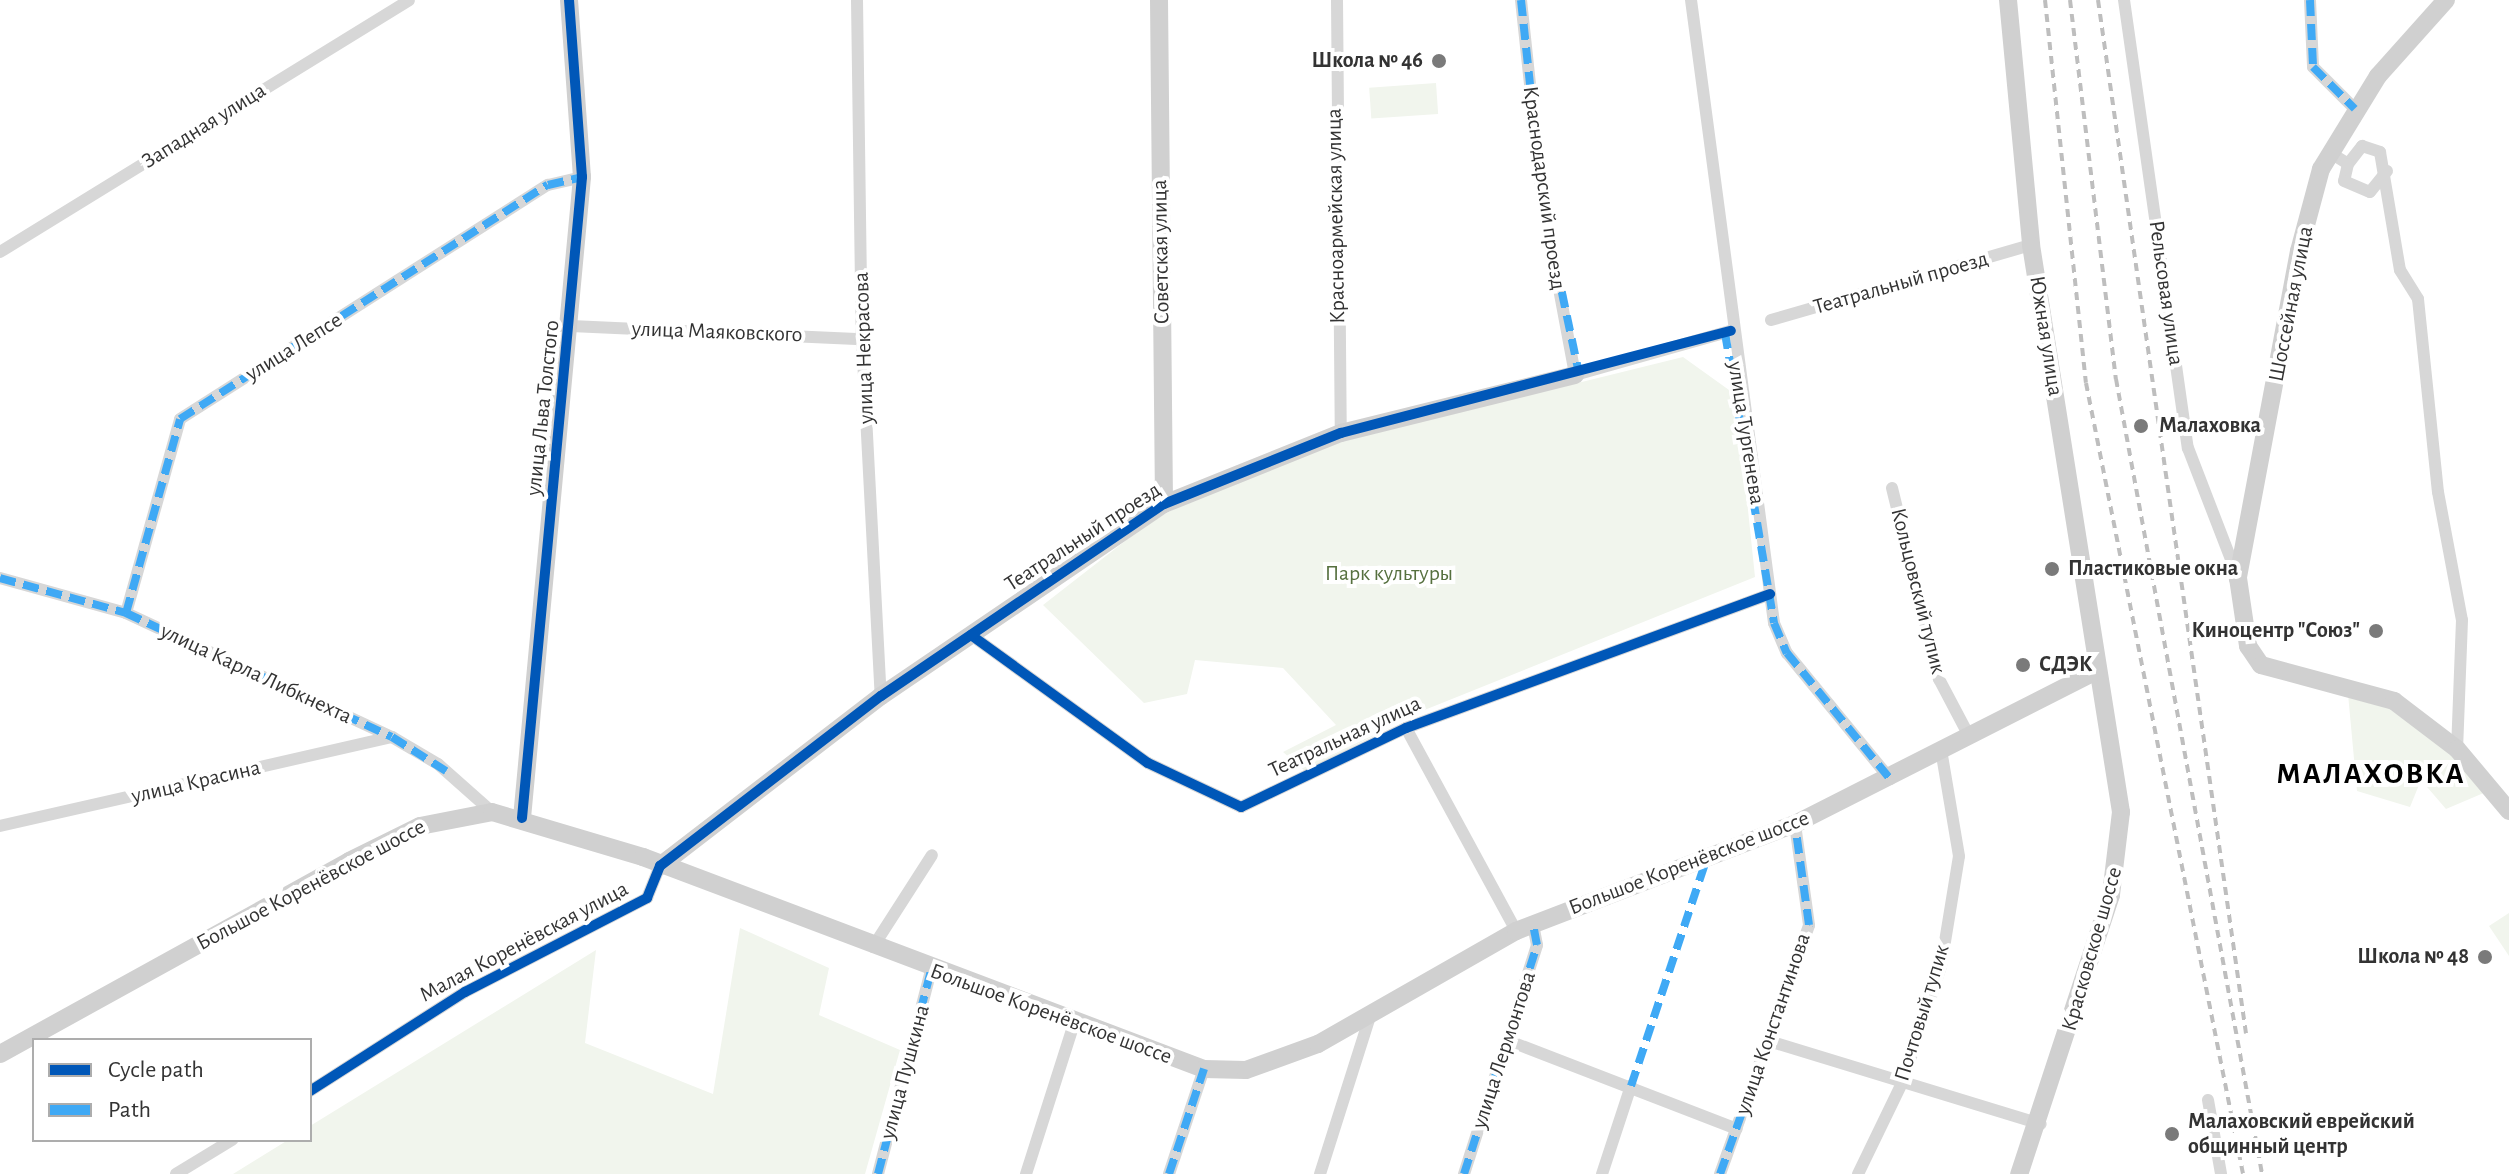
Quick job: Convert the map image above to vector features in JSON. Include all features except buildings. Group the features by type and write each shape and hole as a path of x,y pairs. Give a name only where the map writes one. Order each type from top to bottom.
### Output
{"main road":[{"name":"улица Льва Толстого","path":"522,818 571,326 582,177 569,0"},
{"name":"Советская улица","path":"1159,0 1164,504"},
{"name":"Южная улица","path":"2008,0 2031,245 2096,671"},
{"name":"Шоссейная улица","path":"2446,0 2355,109 2329,152 2299,251 2238,578 2248,646 2261,665 2377,692 2457,749 2509,811"},
{"name":"Театральный проезд","path":"660,866 881,696 1164,504 1341,433 1575,375"},
{"name":"Большое Коренёвское шоссе","path":"0,1054 406,833 492,812 522,818 660,866 1074,1024 1204,1069 1266,1065 1525,928 1795,824 1890,779 2096,671"},
{"name":"Красковское шоссе","path":"2019,1174 2041,1124 2119,851 2118,787 2096,671"}],"street":[{"name":"Западная улица","path":"0,252 409,0"},
{"name":"улица Некрасова","path":"857,0 862,339 881,696"},
{"name":"Красноармейская улица","path":"1337,0 1341,433"},
{"name":"Краснодарский проезд","path":"1521,0 1542,198 1575,375"},
{"name":"улица Тургенева","path":"1691,0 1731,331 1770,594 1787,653 1890,779"},
{"name":"Рельсовая улица","path":"2124,0 2188,448 2238,578"},
{"path":"2310,0 2313,67 2355,109"},
{"path":"2387,171 2370,192 2344,181 2356,149 2370,146 2387,171 2400,270 2418,299 2438,492 2462,620 2457,749"},
{"path":"2329,152 2348,164"},
{"name":"улица Лепсе","path":"126,613 180,419 548,185 582,177"},
{"name":"Театральный проезд","path":"1771,320 2031,245"},
{"name":"улица Маяковского","path":"571,326 862,339"},
{"name":"Театральный проезд","path":"1575,375 1731,331"},
{"name":"Кольцовский тупик","path":"1892,488 1939,679 1969,736"},
{"name":"улица Карла Либкнехта","path":"0,578 126,613 392,737 438,764 492,812"},
{"name":"Театральная улица","path":"971,635 1148,763 1222,804 1241,807 1406,728 1770,594"},
{"path":"1406,728 1525,928"},
{"name":"улица Красина","path":"0,826 392,737"},
{"name":"Почтовый тупик","path":"1858,1174 1903,1081 1941,966 1959,856 1941,750"},
{"name":"улица Константинова","path":"1720,1174 1809,925 1795,824"},
{"path":"873,947 932,855"},
{"name":"Малая Коренёвская улица","path":"312,1090 465,992 647,898 660,866"},
{"name":"улица Лермонтова","path":"1464,1174 1509,1041 1537,945 1525,928"},
{"name":"улица Пушкина","path":"878,1174 931,970"},
{"path":"1320,1174 1371,1012"},
{"path":"1026,1174 1074,1024"},
{"path":"1509,1041 1737,1129"},
{"path":"1769,1041 2041,1124"},
{"path":"1169,1174 1204,1069"},
{"path":"1602,1174 1631,1086"},
{"path":"2208,1100 2221,1174"},
{"path":"176,1174 229,1142"}],"green space":[{"path":"1436,83 1438,114 1371,119 1369,88"},
{"name":"Парк культуры","path":"1683,357 1736,395 1755,577 1422,711 1305,771 1283,752 1336,725 1283,668 1195,660 1187,694 1144,703 1043,605 1147,524 1233,476 1351,439"},
{"path":"2348,694 2387,707 2451,752 2486,792 2446,809 2421,780 2410,807 2357,791"},
{"path":"2509,913 2509,956 2489,926"},
{"path":"740,928 829,968 819,1015 900,1050 865,1174 233,1174 285,1142 312,1142 312,1125 596,950 585,1043 713,1094"}],"railway":[{"path":"2045,0 2086,383 2243,1174"},
{"path":"2070,0 2116,379 2262,1174"},
{"path":"2098,0 2246,1033"}],"marked path":[{"path":"1521,0 1542,198 1579,373"},
{"path":"2310,0 2313,67 2355,109"},
{"path":"126,613 180,419 548,185 582,177"},
{"path":"1725,333 1774,623 1787,653 1890,779"},
{"path":"0,578 126,613 392,737 446,771"},
{"path":"1720,1174 1809,925 1795,824"},
{"path":"1631,1086 1708,855"},
{"path":"1464,1174 1537,945 1533,924"},
{"path":"878,1174 931,970"},
{"path":"1169,1174 1204,1069"}],"cycle path":[{"path":"522,818 582,177 569,0"},
{"path":"312,1090 465,992 647,898 660,866 881,696 1164,504 1341,433 1731,331"},
{"path":"971,635 1148,763 1241,807 1406,728 1770,594"}],"place":[{"name":"Школа № 46","path":"1439,61"},
{"name":"Малаховка","path":"2141,426"},
{"name":"Пластиковые окна","path":"2052,569"},
{"name":"Киноцентр \"Союз\"","path":"2376,631"},
{"name":"СДЭК","path":"2023,665"},
{"name":"Школа № 48","path":"2485,957"},
{"name":"Малаховский еврейский общинный центр","path":"2172,1134"}],"district":[{"name":"МАЛАХОВКА","path":"2371,774"}]}
